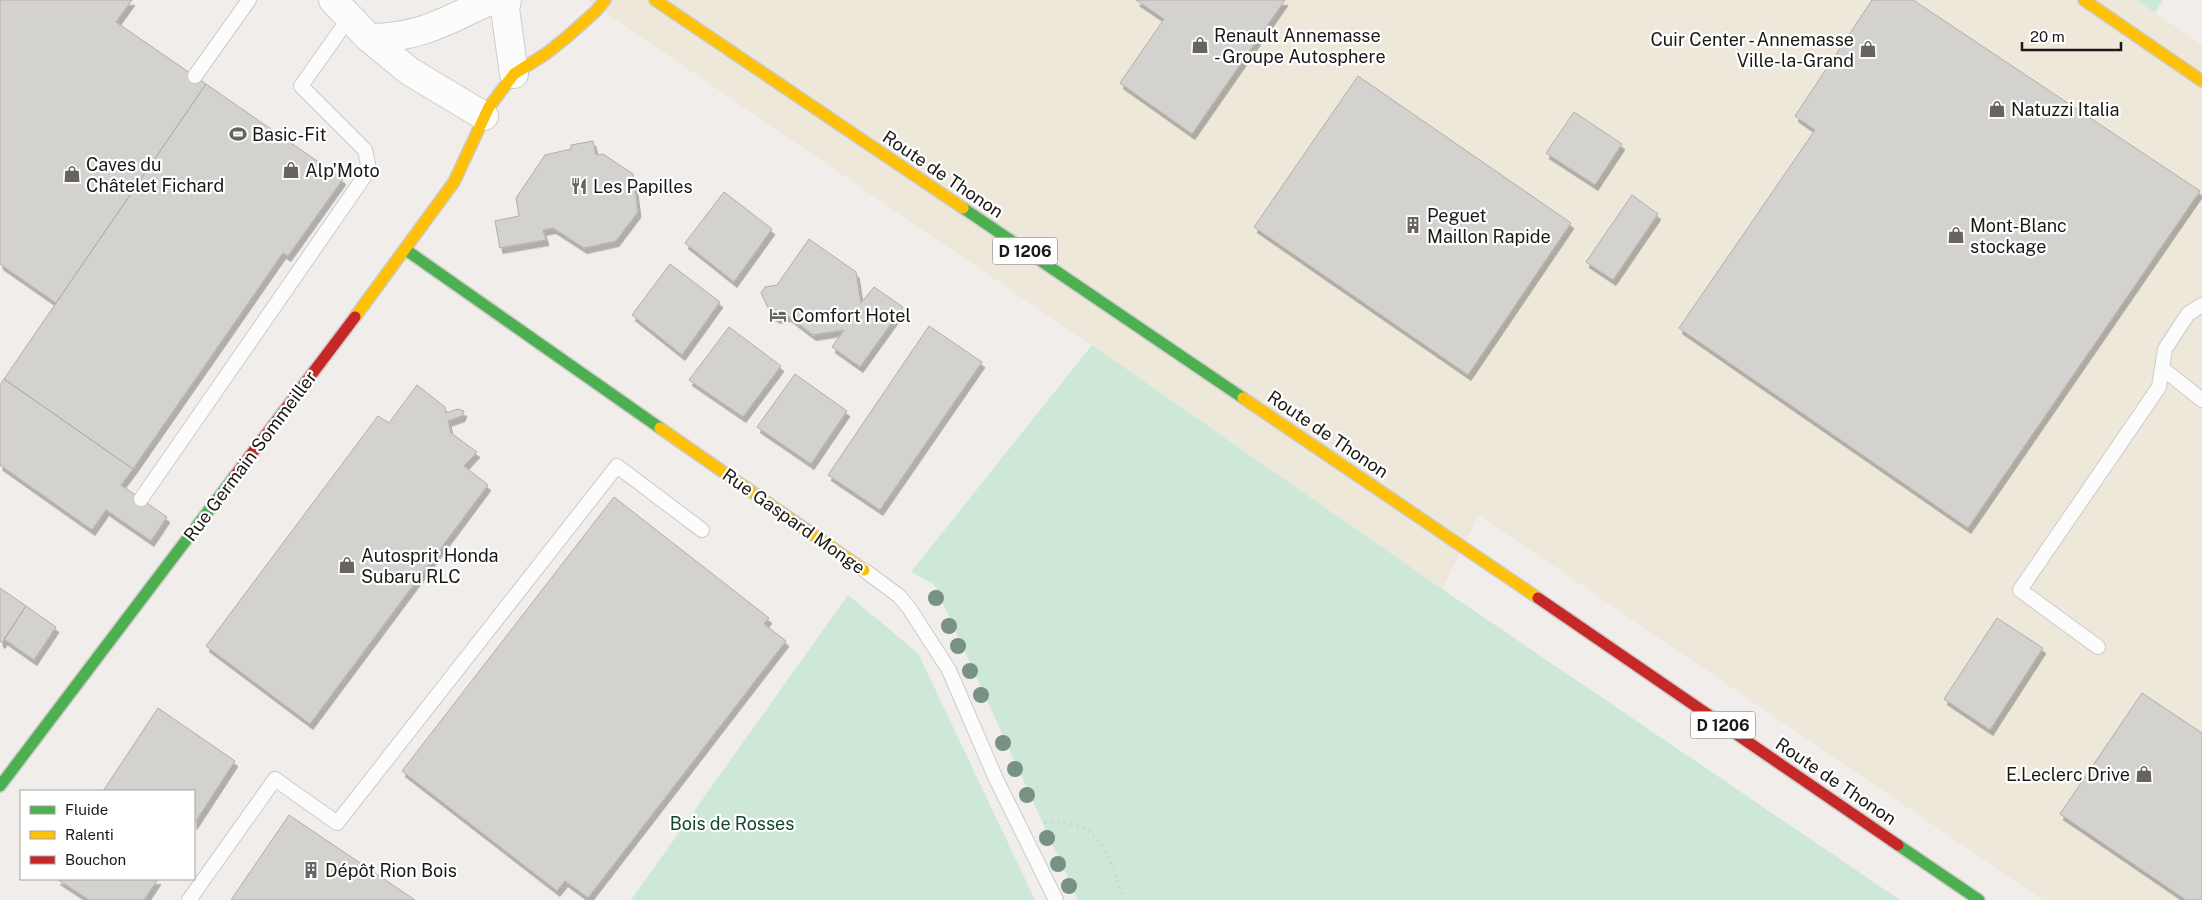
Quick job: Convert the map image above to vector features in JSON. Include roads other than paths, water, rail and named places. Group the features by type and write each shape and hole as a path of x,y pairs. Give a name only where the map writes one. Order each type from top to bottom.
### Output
{"street":[{"path":"369,38 398,37 421,32 491,0"},
{"path":"507,0 505,8 514,74"},
{"name":"Rue Germain Sommeiller","path":"0,786 406,250 454,182 484,116 514,74 568,37 596,12 605,0"},
{"name":"Route de Thonon","path":"655,0 1468,550 1979,900"},
{"path":"2084,0 2202,81"},
{"path":"341,9 369,38 426,82 484,116"},
{"name":"Rue Gaspard Monge","path":"406,250 864,570"}],"lane":[{"path":"194,76 249,0"},
{"path":"141,499 364,176 368,164 365,150 301,86 341,9"},
{"path":"2098,647 2020,590 2159,387 2165,349 2188,314 2202,305"},
{"path":"2162,368 2202,400"},
{"path":"189,900 275,779 337,823 617,466 702,530"},
{"name":"Rue Gaspard Monge","path":"864,570 899,596 926,631 949,670 996,779 1056,900"}],"place":[{"name":"Renault Annemasse - Groupe Autosphere","path":"1200,45"},
{"name":"Cuir Center - Annemasse Ville-la-Grand","path":"1868,49"},
{"name":"Natuzzi Italia","path":"1997,109"},
{"name":"Basic-Fit","path":"238,134"},
{"name":"Alp'Moto","path":"291,170"},
{"name":"Caves du Châtelet Fichard","path":"72,174"},
{"name":"Les Papilles","path":"579,186"},
{"name":"Peguet Maillon Rapide","path":"1413,225"},
{"name":"Mont-Blanc stockage","path":"1956,235"},
{"name":"Comfort Hotel","path":"778,315"},
{"name":"Autosprit Honda Subaru RLC","path":"347,565"},
{"name":"E.Leclerc Drive","path":"2144,774"},
{"name":"Dépôt Rion Bois","path":"311,870"}],"park label":[{"name":"Bois de Rosses","path":"732,823"}]}
